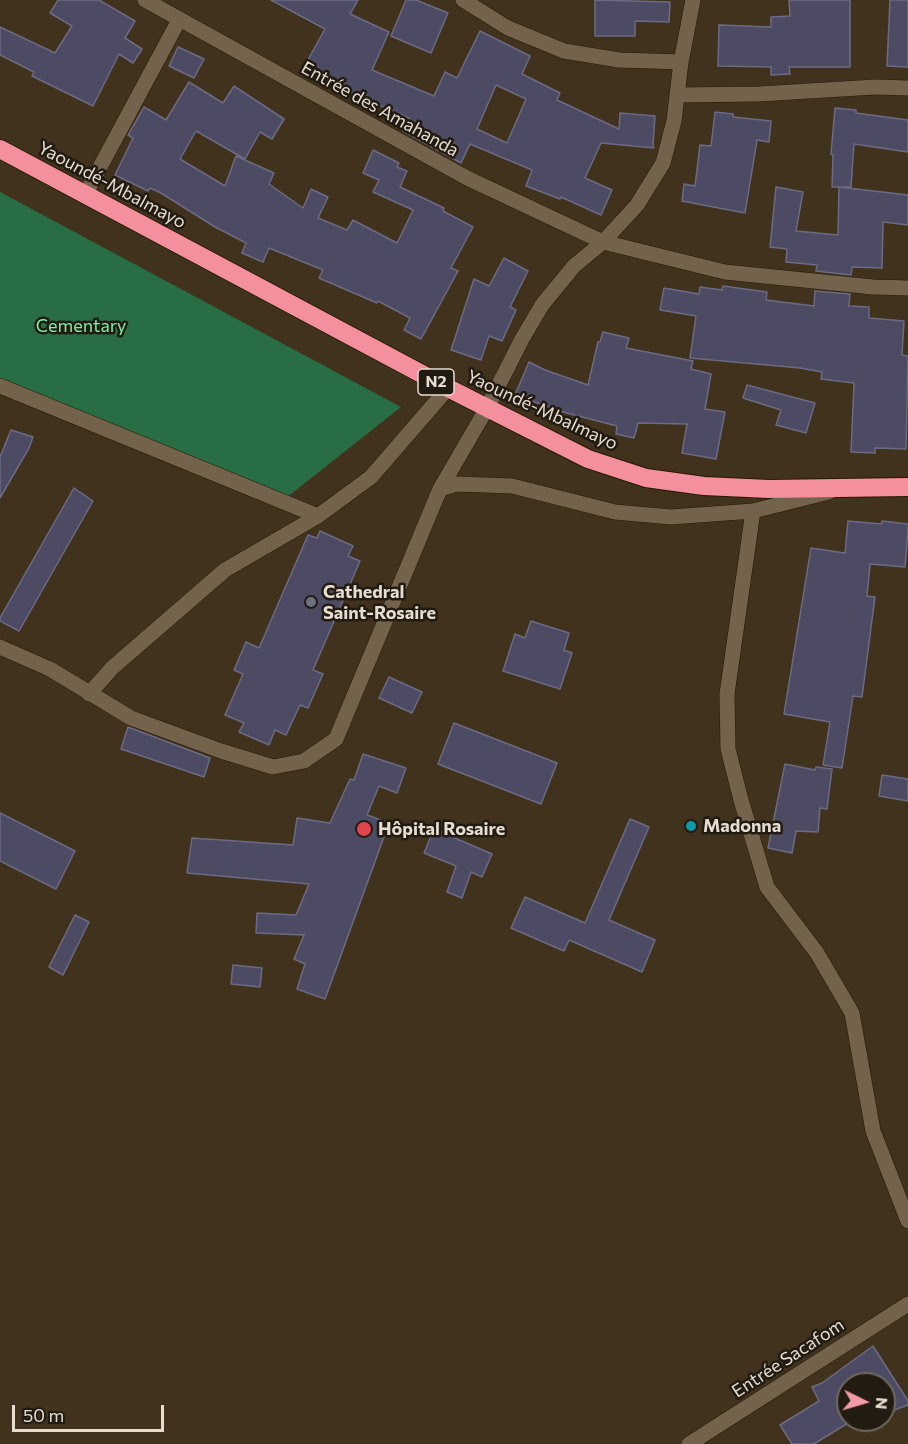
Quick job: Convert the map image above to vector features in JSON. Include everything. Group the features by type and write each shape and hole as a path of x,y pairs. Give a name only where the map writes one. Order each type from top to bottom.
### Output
{"highway":[{"name":"Yaoundé-Mbalmayo","path":"0,149 448,388 588,459 646,478 704,486 769,489 908,488"}],"street":[{"name":"Entrée des Amahanda","path":"145,0 467,178 603,242 725,272 873,287 908,288"},
{"path":"463,0 508,28 564,51 619,60 681,62"},
{"path":"0,647 50,669 131,718 243,759 273,767 304,761 336,740 440,489 487,408 522,339 542,305 574,266 603,242 637,206 663,163 674,121 681,62 693,0"},
{"path":"85,195 179,20"},
{"path":"678,95 759,94 875,87 908,88"},
{"path":"0,386 318,516"},
{"path":"88,694 112,668 225,570 318,516 371,477 448,388"},
{"path":"440,489 457,484 512,486 615,512 671,517 753,511 849,487"},
{"path":"753,511 727,694 728,749 767,887 817,953 852,1013 873,1131 908,1221"},
{"name":"Entrée Sacafom","path":"689,1444 908,1304"}],"green space":[{"name":"Cementary","path":"0,192 401,407 276,506 0,378"}],"building":[{"path":"58,0 99,0 135,21 125,38 142,49 133,63 119,54 93,106 32,76 34,72 0,55 0,27 55,53 72,26 50,13"},
{"path":"271,0 358,0 350,14 389,32 372,70 434,96 445,72 457,78 480,31 530,56 522,74 560,93 557,100 619,129 620,113 655,116 654,148 601,143 585,178 612,190 601,215 561,197 560,199 526,186 532,170 470,144 461,163 403,131 409,118 349,92 304,67 325,29","holes":["496,85 526,99 507,143 477,129"]},
{"path":"406,0 416,0 448,13 431,53 391,36"},
{"path":"595,0 670,2 669,22 635,21 635,36 595,36"},
{"path":"789,0 850,0 850,67 789,67 790,74 771,75 771,67 718,66 719,25 771,27 771,17 790,16"},
{"path":"890,0 908,0 908,67 887,66"},
{"path":"178,47 204,59 194,78 169,66"},
{"path":"189,82 223,103 234,86 284,119 272,139 260,132 245,159 196,131 180,159 225,186 236,156 274,173 269,184 303,208 311,189 328,197 318,218 347,230 353,220 397,243 413,210 373,192 379,180 363,173 373,150 399,163 397,167 407,171 400,187 444,208 443,211 473,227 451,268 458,271 421,339 404,330 410,318 378,301 377,303 319,278 323,270 269,248 263,262 242,253 246,243 215,227 161,193 150,188 148,191 115,175 133,138 128,135 144,107 166,120"},
{"path":"835,108 908,120 908,152 854,144 851,187 832,187 833,155 831,154"},
{"path":"715,112 733,114 733,117 771,121 769,142 757,140 745,213 682,201 684,184 695,186 700,145 711,146"},
{"path":"776,187 803,192 796,231 838,235 839,187 908,195 908,225 883,222 882,268 852,267 851,275 816,271 817,265 786,262 787,249 770,247"},
{"path":"504,258 528,271 510,307 516,310 502,341 489,336 481,360 451,350 474,279 489,286"},
{"path":"723,286 767,292 766,300 814,306 815,291 850,294 849,306 869,307 869,318 904,321 902,355 908,356 906,449 875,448 875,453 851,452 854,383 821,379 822,372 800,368 690,358 696,316 660,310 664,288 699,294 700,287 722,290"},
{"path":"603,332 629,338 626,348 693,361 691,369 711,374 705,409 725,412 716,459 682,453 687,424 638,423 634,438 616,434 617,426 563,412 515,395 529,362 588,385 598,342"},
{"path":"747,385 815,403 806,433 776,425 781,410 743,398"},
{"path":"11,430 33,437 0,498 0,457"},
{"path":"74,488 93,501 19,631 0,621 0,618"},
{"path":"848,521 908,524 908,530 905,567 870,564 867,596 875,597 862,697 853,696 842,768 823,765 830,722 784,714 811,548 845,553"},
{"name":"Cathedral Saint-Rosaire","path":"320,531 353,546 348,556 360,561 313,670 323,674 308,708 300,705 286,735 275,730 269,745 239,732 244,723 225,715 243,674 234,670 246,642 259,648 308,535 317,538"},
{"path":"531,621 569,633 564,650 572,653 560,689 503,671 515,634 525,638"},
{"path":"389,677 422,692 412,713 379,698"},
{"path":"454,723 557,763 541,804 438,764"},
{"path":"128,727 210,758 204,777 121,749"},
{"path":"363,754 406,768 397,793 379,786 367,815 389,823 325,999 297,989 305,964 294,959 304,935 256,933 257,913 296,915 309,884 187,873 192,838 293,845 297,818 330,823 350,779 354,780"},
{"path":"785,764 815,770 816,767 832,769 827,809 820,808 818,832 796,831 792,853 768,848"},
{"path":"882,775 908,779 908,801 879,796"},
{"path":"0,813 75,851 56,889 0,861"},
{"path":"630,819 649,827 609,920 655,940 642,972 569,940 564,951 511,928 525,897 585,923"},
{"path":"434,829 492,854 482,877 471,872 462,898 447,892 456,866 424,853"},
{"path":"75,915 89,922 63,975 49,967"},
{"path":"233,965 262,968 260,987 231,984"},
{"path":"873,1346 890,1372 837,1372"},
{"path":"836,1373 836,1430 814,1444 792,1444 780,1425 819,1401 812,1387"},
{"path":"896,1382 908,1401 908,1405 896,1410"}],"place":[{"name":"Cathedral Saint-Rosaire","path":"311,602"},
{"name":"Madonna","path":"691,826"},
{"name":"Hôpital Rosaire","path":"364,829"}]}
